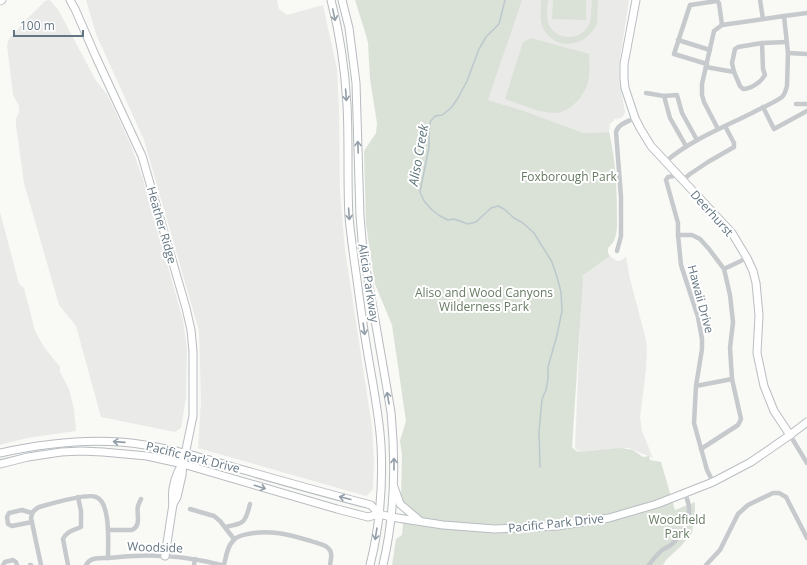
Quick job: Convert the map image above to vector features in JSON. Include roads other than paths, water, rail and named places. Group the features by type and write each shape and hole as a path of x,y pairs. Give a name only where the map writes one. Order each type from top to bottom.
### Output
{"main road":[{"name":"Heather Ridge","path":"70,0 142,156 191,330 193,350 193,416 182,475 177,497 173,504 165,556"},
{"name":"Alicia Parkway","path":"330,0 343,57 347,105 349,217 380,432 382,474 379,514 370,565"},
{"name":"Alicia Parkway","path":"342,0 349,28 356,83 360,216 363,252 391,412 394,487 383,565"},
{"name":"Deerhurst","path":"636,0 624,64 625,88 635,118 651,146 732,233 747,258 753,271 756,283 759,315 757,353 764,386 774,410 790,435"},
{"name":"Pacific Park Drive","path":"0,464 28,457 61,452 96,451 147,456 183,464 369,518 379,514 443,526 495,530 517,529 574,524 609,518 682,495 713,482 751,462 807,422"},
{"name":"Pacific Park Drive","path":"0,453 35,445 73,441 133,443 158,447 185,453 370,504 379,514"},
{"path":"28,457 39,451 65,447 73,441"},
{"path":"394,487 402,507 422,522"}],"street":[{"path":"760,0 763,19"},
{"path":"722,25 719,3 716,1 690,5 674,54 706,65 734,72"},
{"path":"718,129 702,95 702,84 714,31 722,25 807,13"},
{"path":"665,162 686,146 784,96 786,91 788,53 784,16"},
{"path":"678,40 710,50"},
{"path":"762,43 764,78 748,89 743,89 740,86 734,72 732,63 735,49 738,47 762,43 787,42"},
{"path":"788,53 807,54"},
{"path":"646,93 664,96 677,95 682,113 698,140"},
{"path":"664,96 670,118 686,146"},
{"path":"796,104 807,104"},
{"path":"763,107 774,129 807,111"},
{"path":"617,251 621,236 621,205 616,132 617,128 621,124 635,118"},
{"path":"680,178 690,174 734,147 734,143 724,126"},
{"name":"Hawaii Drive","path":"680,178 668,177 666,180 678,223 681,265 698,317 702,339 702,349 696,386 694,423 707,470 713,482"},
{"path":"678,236 692,235 700,239 724,269 730,295 733,322 730,348 732,379 741,419 738,425 701,449"},
{"path":"724,269 747,258"},
{"path":"696,386 732,379"},
{"path":"790,435 807,463"},
{"path":"706,565 720,550 738,514 748,505 773,493 779,493 786,497 807,538"},
{"path":"649,565 661,551 672,544 686,524 689,511 688,504 682,495"},
{"path":"68,565 63,539 68,532 81,527 81,511 78,497"},
{"path":"41,565 31,518 32,513 39,506 78,497 96,497 104,504 108,530 108,558"},
{"path":"108,530 132,530 135,528 138,525 138,506 141,499"},
{"path":"225,527 238,524 245,520 250,504"},
{"path":"190,508 214,516 234,539"},
{"path":"32,513 22,510 9,513 7,517 8,524 12,526 32,522"},
{"path":"223,565 229,547 234,539 249,533 275,532 325,545 330,550 330,565"},
{"name":"Woodside","path":"87,564 94,559 126,556 165,556 195,559 223,565"},
{"path":"194,565 195,559"},
{"path":"3,565 4,562 13,560 17,565"}],"waterway":[{"name":"Aliso Creek","path":"505,0 499,24 486,37 479,49 467,81 458,98 451,108 442,115 435,116 430,122 429,147 420,192 424,201 432,210 448,220 454,219 468,224 476,222 491,208 498,206 504,209 534,233 552,262 561,292 562,311 548,367 546,390 542,399 539,432 540,467"}],"park label":[{"name":"Foxborough Park","path":"569,176"},
{"name":"Aliso and Wood Canyons Wilderness Park","path":"484,299"},
{"name":"Woodfield Park","path":"677,526"}]}
